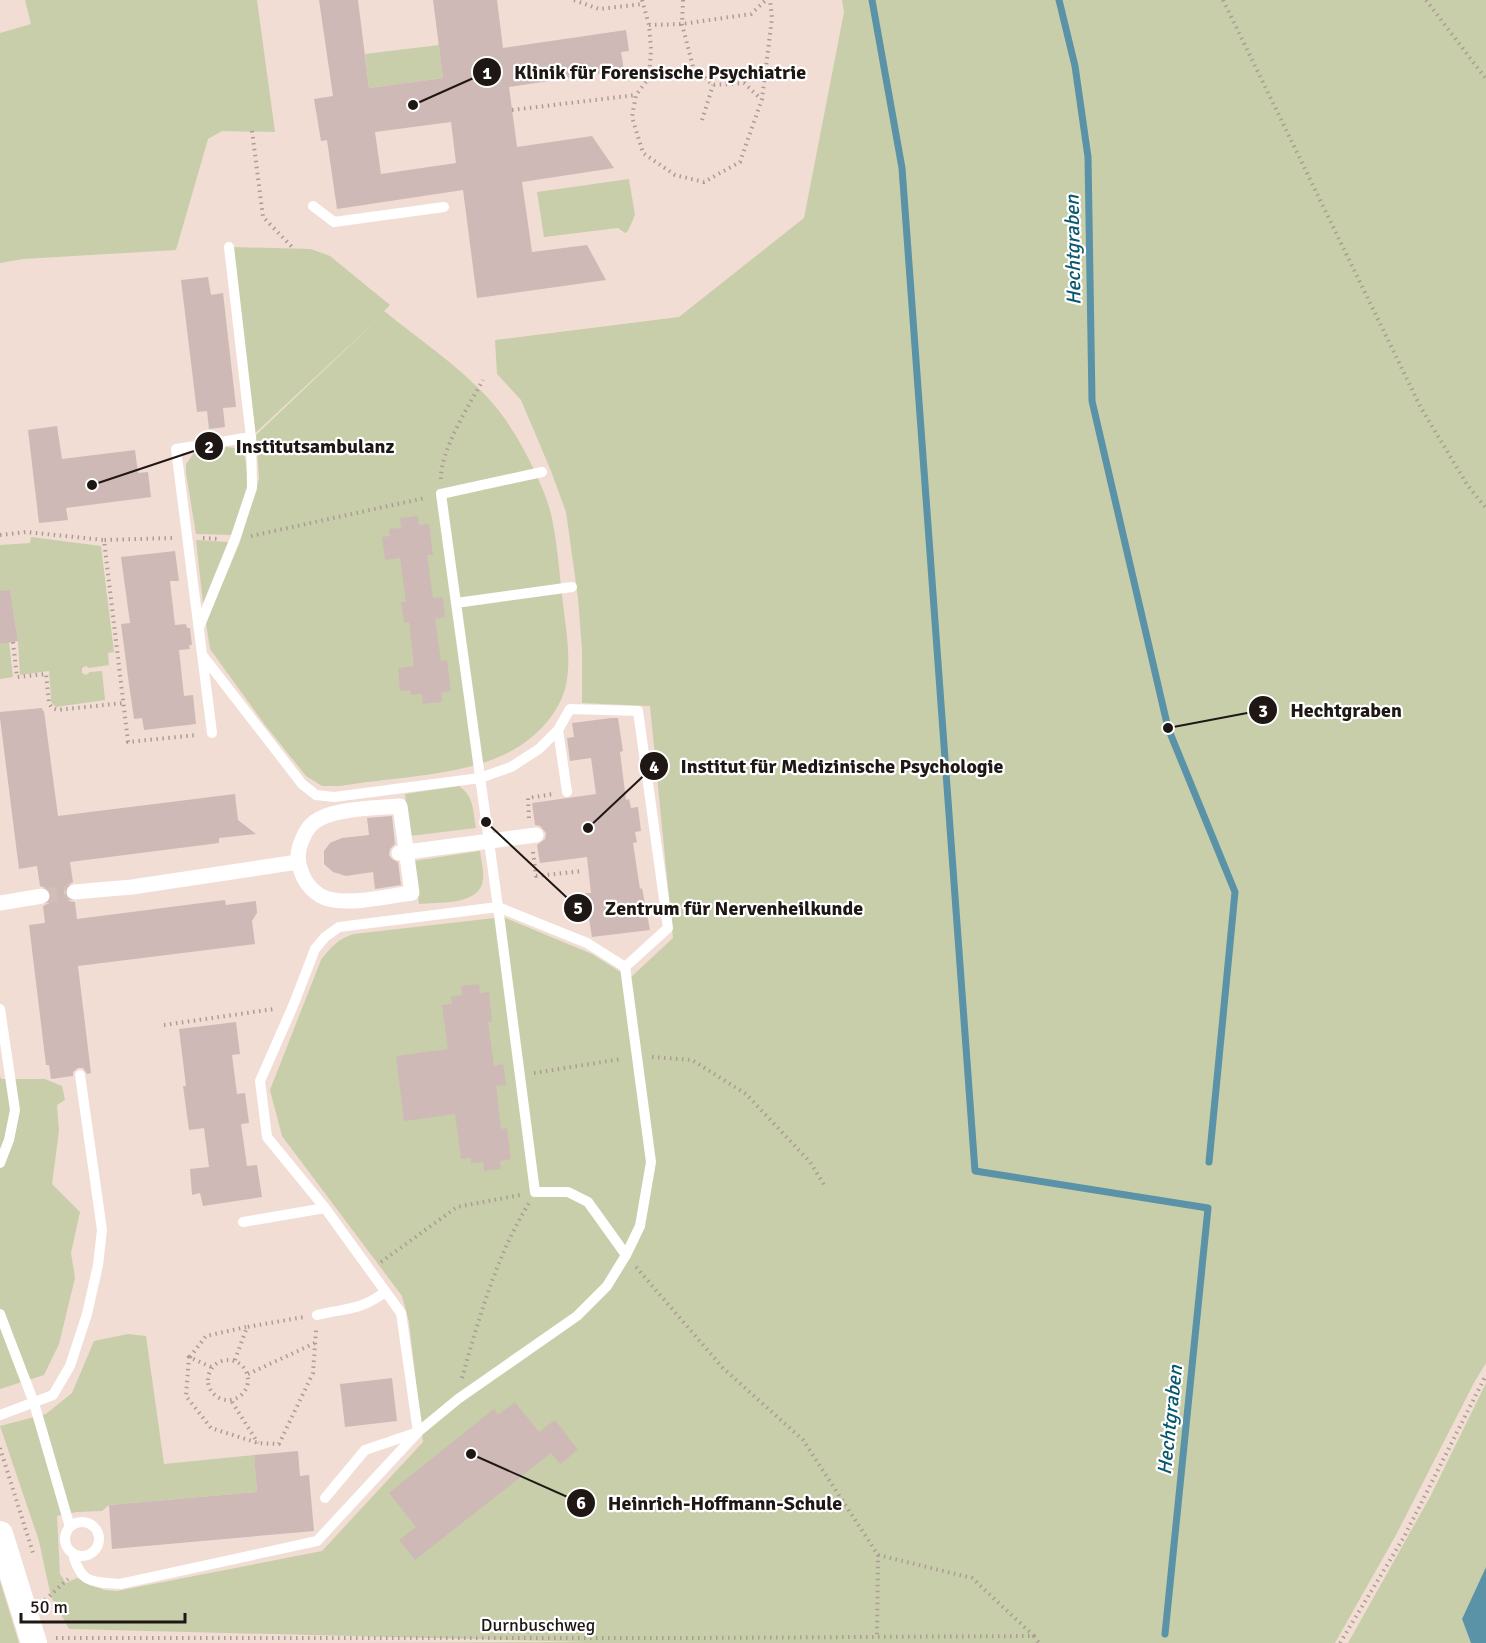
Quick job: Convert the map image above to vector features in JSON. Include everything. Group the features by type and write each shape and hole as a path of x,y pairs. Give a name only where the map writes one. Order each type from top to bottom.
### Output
{"street":[{"path":"400,806 403,852 412,893 346,901 328,899 313,891 303,878 298,862 302,839 318,819 335,813 400,806"},
{"path":"403,852 536,836"},
{"path":"74,892 132,887 298,862"},
{"path":"0,903 42,896"},
{"path":"0,1534 34,1642"}],"lane":[{"path":"313,206 334,222 444,207"},
{"path":"199,625 235,539 252,488 251,437 228,248"},
{"path":"212,734 176,448 251,437"},
{"path":"542,472 441,494 535,1192 568,1192 588,1202 626,1255"},
{"path":"456,603 572,587"},
{"path":"203,656 302,784 316,795 333,797 480,778 511,767 538,749 558,730 570,709 638,711 668,928 625,968"},
{"path":"558,730 567,792"},
{"path":"73,1554 77,1570 91,1582 120,1584 317,1541 418,1432 458,1400 577,1316 607,1286 640,1226 651,1162 625,968 587,943 498,907 339,927 325,937 315,949 260,1081 267,1137 325,1208 401,1313 418,1432"},
{"path":"0,1009 15,1110 9,1140 0,1163"},
{"path":"0,1415 53,1395 70,1366 87,1314 98,1265 102,1230 80,1075"},
{"path":"243,1222 325,1208"},
{"path":"317,1315 350,1310 373,1302 385,1292"},
{"path":"0,1314 34,1403 70,1527"},
{"path":"325,1498 365,1450 418,1432"},
{"path":"77,1522 86,1522 95,1528 100,1539 96,1550 87,1557 73,1554 66,1548 65,1537 70,1527 77,1522"}],"path":[{"path":"574,0 598,9 643,2 649,25 651,50 649,78 636,95 632,117 643,153 675,175 705,182 740,162 762,99 772,18 768,0 750,14 682,24 649,25"},
{"path":"683,0 682,24 693,67 713,85 744,82 762,99"},
{"path":"1223,0 1421,408 1468,486 1486,508"},
{"path":"1426,0 1486,79"},
{"path":"702,120 713,85"},
{"path":"512,110 636,95"},
{"path":"252,131 262,217 294,249"},
{"path":"0,535 26,532 104,540 235,539 441,494 441,470 456,429 483,380"},
{"path":"104,540 128,742 212,734"},
{"path":"13,642 16,677 46,674 49,703 52,708 58,710 123,703"},
{"path":"164,1025 293,1006"},
{"path":"519,1075 638,1056 692,1060 746,1094 810,1162 826,1188"},
{"path":"369,1271 457,1207 535,1192"},
{"path":"458,1400 461,1378 483,1306 517,1223 535,1192"},
{"path":"626,1255 723,1368 803,1440 878,1555 877,1637"},
{"path":"317,1315 313,1373 279,1444 258,1443 211,1428 186,1396 189,1357 207,1336 317,1315"},
{"path":"235,1360 247,1327"},
{"path":"248,1374 315,1343"},
{"path":"189,1357 211,1367"},
{"path":"232,1402 246,1391 248,1374 235,1360 222,1360 211,1367 207,1383 215,1398 232,1402 258,1443"},
{"path":"1340,1643 1404,1537 1486,1375"},
{"path":"878,1555 972,1578 1039,1643"},
{"path":"43,1602 77,1570"},
{"name":"Durnbuschweg","path":"34,1642 55,1638 1034,1636"}],"green space":[{"path":"25,0 257,0 275,132 222,131 208,139 176,250 23,259 0,263 0,33 31,24"},
{"path":"842,0 1486,0 1486,1363 1396,1535 1335,1643 341,1643 592,1642 69,1629 51,1597 39,1541 0,1426 46,1414 72,1393 94,1341 128,1334 146,1336 164,1464 254,1455 257,1492 109,1505 102,1511 57,1516 60,1574 66,1583 77,1578 104,1590 117,1591 322,1551 423,1442 409,1322 402,1296 282,1136 270,1090 321,960 328,951 340,941 354,934 503,917 592,954 630,978 673,938 650,706 582,703 582,649 578,598 566,512 521,400 497,374 495,340 679,317 804,218 844,12"},
{"path":"439,45 443,78 369,88 365,54"},
{"path":"629,179 635,215 628,231 625,233 618,228 544,237 537,192"},
{"path":"229,247 311,249 330,256 390,305 384,311 456,368 483,393 503,417 528,457 542,487 553,524 567,640 568,674 564,694 550,718 531,738 505,754 483,763 436,774 340,786 322,786 306,776 265,725 210,649 206,623 240,542 259,479 256,435 380,317 251,437"},
{"path":"227,447 236,448 245,457 249,485 231,535 196,534 186,464 194,453"},
{"path":"31,537 101,546 114,652 108,653 109,665 89,668 86,666 82,668 82,673 86,675 90,672 102,671 105,700 56,707 51,702 49,671 20,675 18,641 10,591 0,592 0,545 30,543"},
{"path":"196,540 228,542 203,603"},
{"path":"9,642 13,677 0,679 0,644"},
{"path":"459,786 468,794 476,828 410,836 405,794"},
{"path":"480,851 483,879 475,894 457,901 419,904 413,861"},
{"path":"0,1075 1,1079 45,1079 62,1086 65,1100 57,1105 59,1131 52,1184 80,1212 71,1253 75,1278 59,1344 44,1375 0,1389"},
{"path":"1486,1383 1486,1567 1462,1619 1471,1643 1348,1643 1431,1495"},
{"path":"0,1581 19,1643 0,1643"}],"water":[{"path":"1486,1567 1486,1643 1471,1643 1462,1619"}],"building":[{"path":"319,0 358,0 369,88 443,78 433,0 497,0 503,48 626,30 629,51 621,52 624,70 509,87 517,147 592,136 614,168 522,182 532,252 587,245 606,280 477,298 463,190 337,209 327,140 321,141 314,99 333,96","holes":["451,122 456,163 381,174 375,132"]},
{"path":"208,277 211,295 223,293 236,407 223,408 225,427 209,429 207,411 197,412 181,280"},
{"path":"57,426 62,459 135,450 138,473 148,472 151,497 66,508 68,520 39,523 28,430"},
{"path":"418,516 419,525 429,524 433,555 427,555 433,598 443,597 445,617 435,619 441,661 447,660 451,691 441,693 442,702 423,704 422,694 411,695 410,690 400,691 398,668 414,666 409,622 404,623 401,602 406,602 400,558 385,560 382,537 390,536 389,529 401,528 400,518"},
{"path":"175,551 179,581 170,581 175,625 186,624 187,628 190,628 192,645 189,645 190,649 179,650 184,696 193,695 196,724 144,730 142,718 134,719 128,677 121,624 130,623 121,557"},
{"path":"10,590 18,641 0,644 0,591"},
{"path":"42,708 58,816 235,794 238,820 256,834 219,838 219,843 70,862 73,882 65,887 64,893 69,901 75,902 77,919 225,900 226,905 256,901 257,913 252,921 255,944 78,966 91,1073 87,1074 83,1068 78,1068 73,1072 73,1076 51,1079 49,1065 46,1065 29,925 45,923 43,906 49,903 52,895 49,889 40,886 37,866 19,869 0,718 0,712"},
{"path":"618,718 626,800 629,799 631,808 638,807 641,831 635,832 637,842 633,843 640,889 642,888 650,930 592,937 585,893 591,893 587,857 540,863 537,845 545,839 546,833 540,826 535,825 532,803 596,794 591,758 570,761 567,738 574,737 572,723"},
{"path":"392,816 395,844 390,849 389,855 398,862 401,885 375,889 373,872 346,876 333,872 324,864 324,851 330,843 342,838 369,835 367,818"},
{"path":"479,984 480,993 489,992 492,1022 488,1022 494,1066 503,1064 506,1085 496,1086 501,1129 507,1128 511,1159 500,1161 501,1169 484,1171 483,1162 471,1163 471,1158 461,1159 455,1114 404,1121 396,1056 448,1049 442,1005 452,1004 451,997 462,995 461,986"},
{"path":"236,1022 240,1054 232,1055 237,1094 245,1093 249,1123 241,1124 247,1166 257,1165 262,1197 203,1206 200,1193 192,1195 190,1169 209,1167 204,1128 189,1130 179,1029"},
{"path":"392,1378 397,1421 345,1427 340,1384"},
{"path":"515,1402 539,1432 555,1420 578,1450 560,1464 551,1453 415,1560 399,1540 416,1527 389,1493 494,1409 498,1415"},
{"path":"298,1451 300,1476 309,1475 314,1531 112,1549 109,1505 257,1492 254,1455"}],"waterway":[{"path":"872,0 902,168 975,1171 1208,1208 1165,1634"},
{"name":"Hechtgraben","path":"1059,0 1075,66 1088,157 1092,401 1168,728 1235,892 1209,1162"}],"tunnel":[{"path":"42,896 74,892"}],"place":[{"name":"Klinik für Forensische Psychiatrie","path":"413,105"},
{"name":"Institutsambulanz","path":"92,485"},
{"name":"Hechtgraben","path":"1168,728"},
{"name":"Zentrum für Nervenheilkunde","path":"486,822"},
{"name":"Institut für Medizinische Psychologie","path":"588,828"},
{"name":"Heinrich-Hoffmann-Schule","path":"471,1454"}]}
